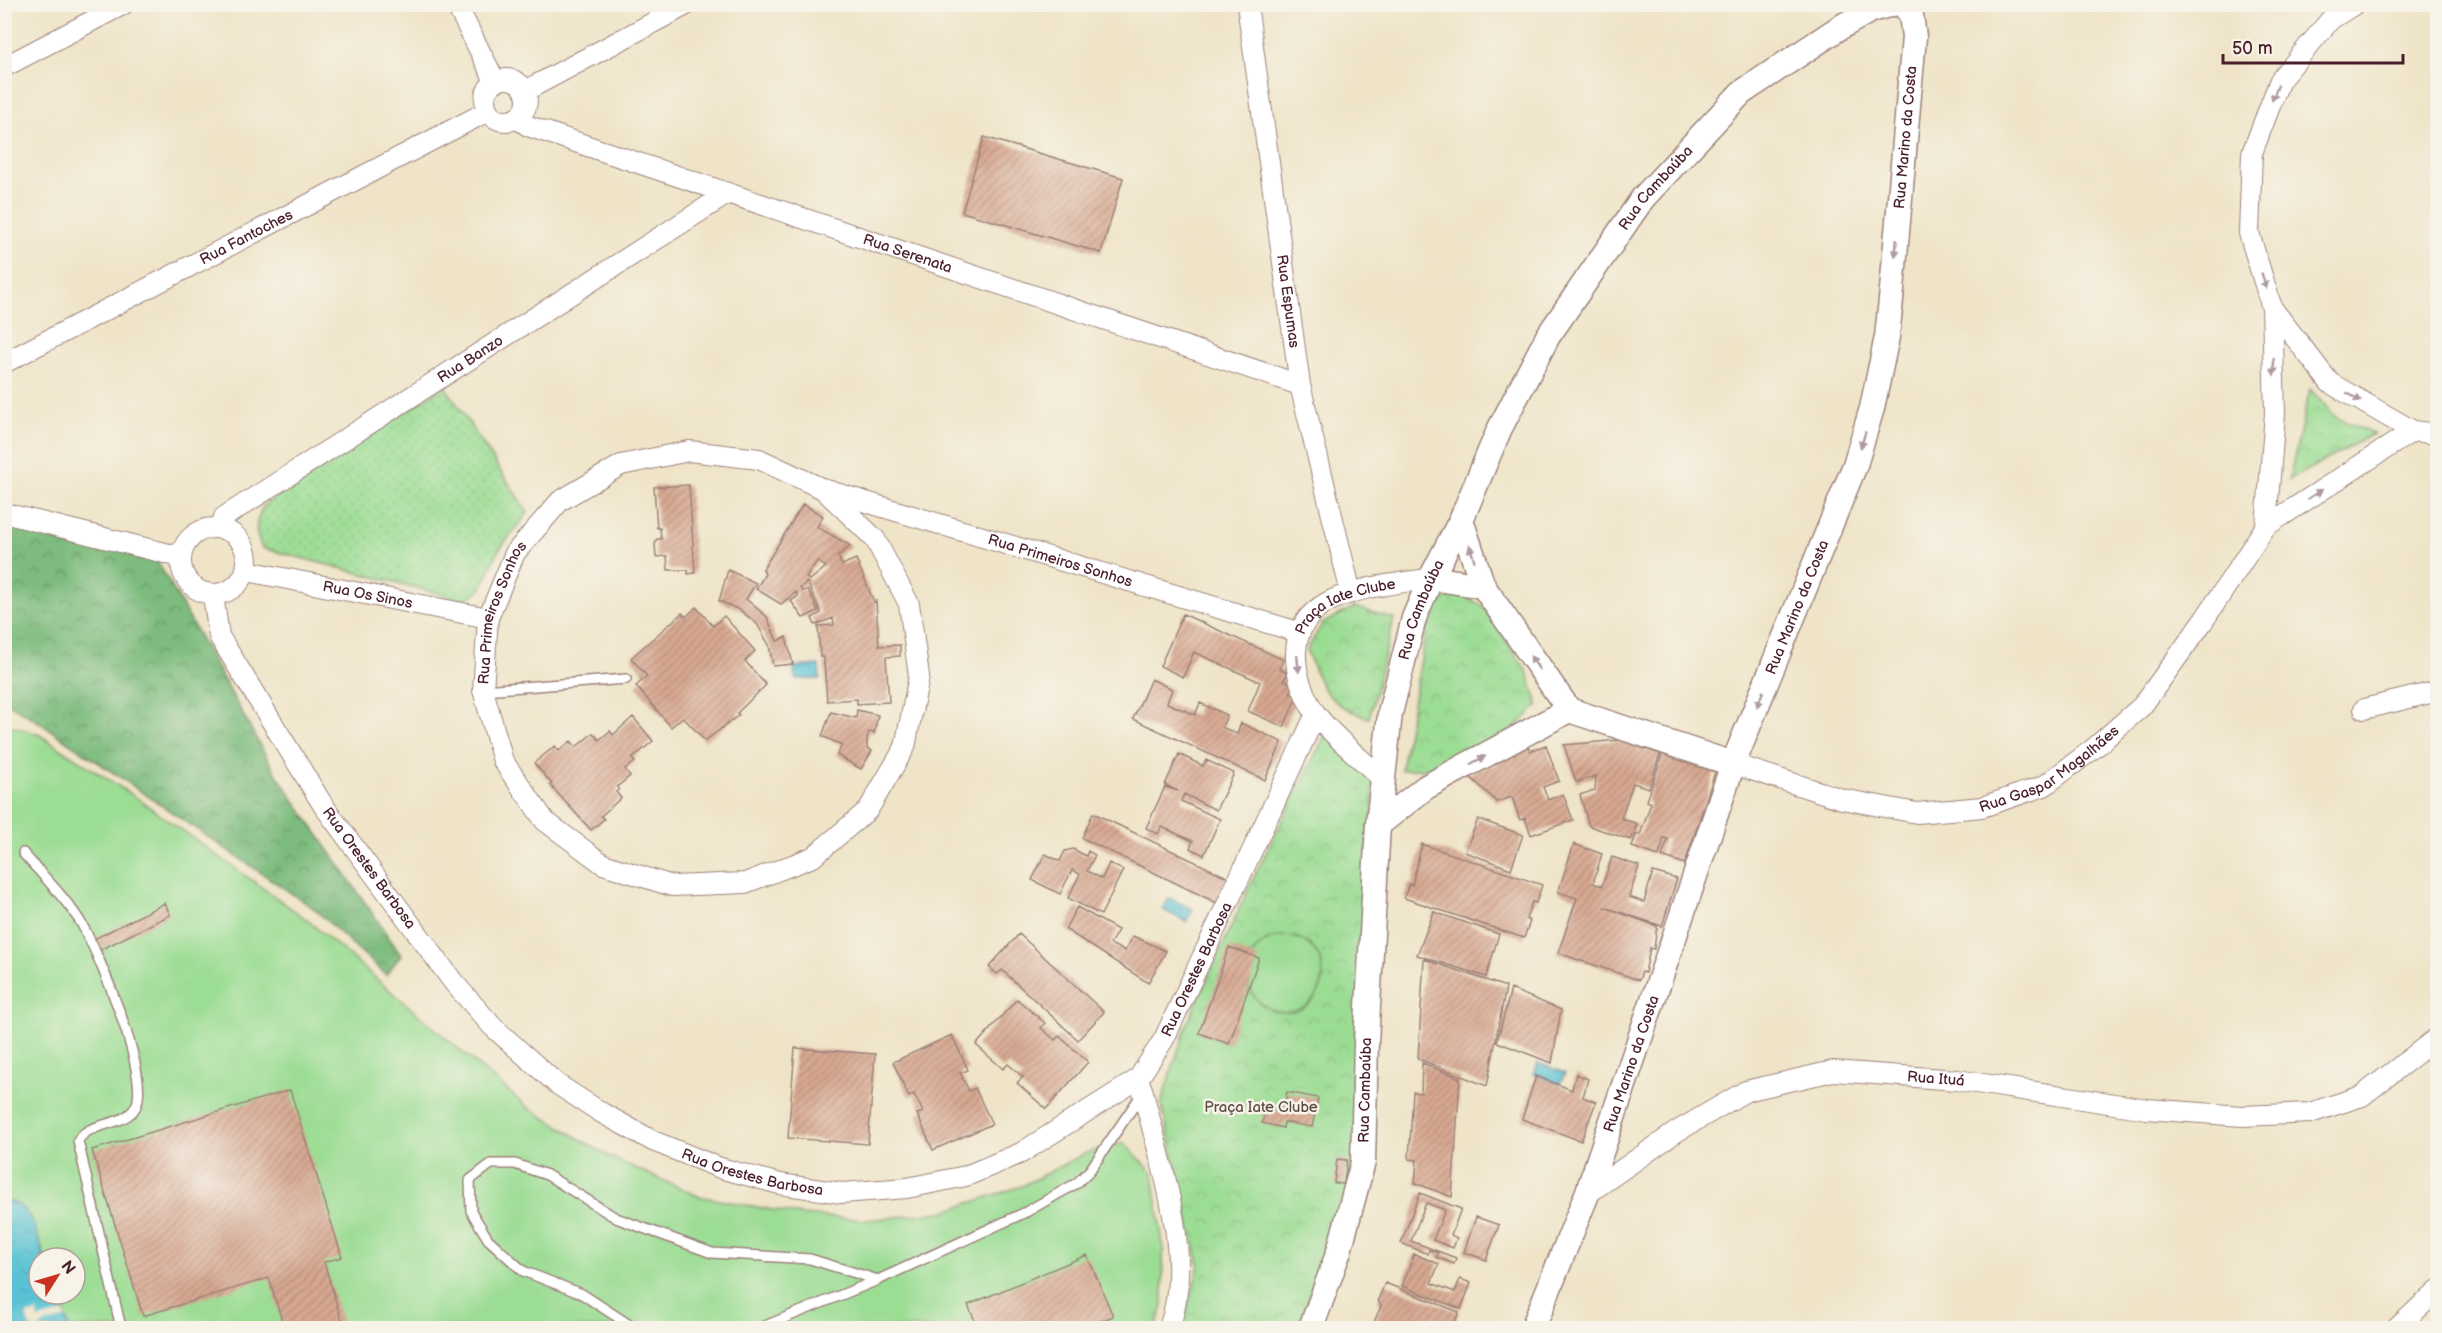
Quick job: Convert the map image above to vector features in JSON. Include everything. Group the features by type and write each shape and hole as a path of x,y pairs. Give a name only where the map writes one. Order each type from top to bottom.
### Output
{"street":[{"path":"4,66 124,4"},
{"path":"456,4 495,81"},
{"path":"525,92 688,4"},
{"name":"Rua Espumas","path":"1247,4 1300,385 1351,593"},
{"name":"Rua Cambaúba","path":"1839,28 1859,4"},
{"name":"Rua Cambaúba","path":"1311,1329 1340,1251 1363,1162 1366,1043 1378,825 1390,713 1414,618 1431,578 1461,520 1499,430 1548,336 1643,198 1742,93 1839,28 1871,10 1893,4"},
{"name":"Rua Marino da Costa","path":"1587,1194 1733,764 1855,465 1880,375 1892,290 1914,37 1911,15 1903,4"},
{"path":"2266,526 2276,413 2272,308 2249,233 2252,153 2280,80 2331,19 2355,4"},
{"path":"510,79 519,84 525,92 527,106 517,118 501,121 488,111 485,105 486,93 495,81 510,79"},
{"name":"Rua Fantoches","path":"4,363 488,111"},
{"name":"Rua Serenata","path":"517,118 528,126 1300,385"},
{"name":"Rua Banzo","path":"221,528 224,517 728,194"},
{"path":"2272,308 2331,383 2413,431 2438,434"},
{"name":"Rua Gaspar Magalhães","path":"1569,710 1842,799 1917,813 1982,807 2044,786 2093,749 2142,706 2202,623 2266,526 2413,431"},
{"name":"Rua Primeiros Sonhos","path":"823,489 875,539 909,604 919,676 904,747 868,810 813,857 745,883 672,886 603,864 545,821 503,761 483,690 488,618 515,553 561,501 621,465 690,451 759,459 823,489 1298,632"},
{"path":"4,513 181,557"},
{"path":"1378,825 1426,787 1569,710 1483,586 1461,520"},
{"path":"210,528 221,528 240,539 246,549 247,571 234,589 213,595 192,587 181,568 181,557 191,537 210,528"},
{"name":"Rua Os Sinos","path":"247,571 488,618"},
{"path":"1431,578 1483,586"},
{"name":"Praça Iate Clube","path":"1383,780 1316,714 1300,683 1297,658 1298,632 1313,612 1351,593 1431,578"},
{"name":"Rua Orestes Barbosa","path":"213,595 219,636 323,805 454,983 493,1027 557,1084 652,1141 720,1168 780,1184 842,1193 908,1188 966,1176 1021,1153 1141,1085 1316,714"},
{"path":"2364,710 2438,691"},
{"path":"1383,780 1426,787"},
{"name":"Rua Ituá","path":"1587,1194 1677,1132 1746,1091 1833,1071 1957,1080 2147,1109 2242,1116 2310,1113 2362,1096 2438,1036"},
{"path":"1141,1085 1177,1236 1178,1286 1169,1329"},
{"path":"1533,1329 1587,1194"},
{"path":"2397,1329 2438,1290"}],"lane":[{"path":"483,690 626,679"},
{"path":"23,853 85,931 121,1009 140,1093 136,1107 127,1116 87,1131 78,1141 121,1329"},
{"path":"760,1329 878,1280 1026,1212 1077,1183 1090,1170 1141,1085"},
{"path":"634,1329 582,1294 523,1271 488,1239 471,1211 470,1180 491,1164 515,1164 547,1175 616,1218 712,1253 810,1258 878,1280"}],"green space":[{"path":"445,386 528,513 498,551 481,590 464,600 262,548 257,526 264,505"},
{"path":"2310,389 2335,417 2373,434 2289,480"},
{"path":"5,525 154,555 275,772 401,955 386,975 313,908 34,719 5,702"},
{"path":"1456,592 1482,605 1527,671 1538,705 1514,729 1433,768 1401,770 1430,610"},
{"path":"1354,607 1394,619 1369,718 1344,707 1327,694 1307,650 1322,624"},
{"path":"4,724 38,734 134,796 306,919 527,1107 608,1156 698,1196 800,1215 867,1220 942,1212 1022,1186 1086,1153 1124,1143 1153,1173 1163,1246 1163,1306 1155,1328 69,1328 62,1306 87,1306 87,1246 41,1246 28,1214 14,1203 5,1200"},
{"name":"Praça Iate Clube","path":"1327,731 1374,779 1355,1158 1332,1244 1296,1328 1182,1328 1199,1265 1161,1103 1187,1024 1250,885"},
{"path":"1285,936 1299,939 1312,947 1320,960 1323,974 1320,988 1312,1001 1299,1009 1285,1012 1271,1009 1258,1001 1250,988 1247,974 1250,960 1258,947 1271,939"}],"water":[{"path":"819,665 820,679 795,679 794,667"},
{"path":"1169,898 1193,909 1187,922 1163,910"},
{"path":"1538,1063 1565,1073 1560,1084 1534,1074"},
{"path":"4,1200 14,1203 27,1214 41,1246 27,1246 27,1306 62,1306 69,1328 5,1328"}],"pier":[{"path":"37,1312 39,1319 64,1312 66,1318 41,1325 42,1328 30,1328 26,1315"}],"building":[{"path":"984,137 1123,178 1101,253 962,212"},
{"path":"689,485 695,573 688,574 688,570 668,570 667,556 656,557 655,544 657,539 661,539 660,528 657,528 654,487"},
{"path":"803,504 823,516 817,527 851,546 838,556 842,565 856,559 874,602 876,601 879,646 900,645 900,656 886,657 889,702 857,704 857,699 827,701 824,657 820,657 818,626 834,625 833,618 815,625 812,618 821,613 807,582 800,588 802,591 808,590 818,611 803,618 791,601 798,596 796,592 781,604 756,589 765,574 763,569","holes":["817,561 826,567 810,580 806,578"]},
{"path":"728,570 756,583 746,599 767,617 777,641 786,637 793,664 773,666 769,645 757,624 740,610 719,601"},
{"path":"696,607 713,626 724,616 755,651 745,661 766,685 737,713 739,715 705,741 683,717 671,727 636,686 647,676 631,658 682,613 686,617"},
{"path":"1183,614 1284,660 1279,669 1288,673 1284,680 1294,685 1290,693 1297,696 1284,727 1248,711 1260,682 1194,652 1183,677 1160,666"},
{"path":"1151,679 1172,689 1167,703 1195,715 1200,703 1227,715 1222,727 1237,734 1241,723 1282,742 1265,780 1133,719"},
{"path":"857,710 878,715 874,733 869,732 867,738 867,748 872,751 861,769 837,755 842,745 822,736 831,712 856,718"},
{"path":"633,717 653,741 632,759 635,762 625,769 630,776 617,787 619,789 616,792 621,798 601,816 604,819 591,830 550,785 552,784 534,763 555,746 559,751 571,741 576,747 593,733 599,740 610,731 613,735"},
{"path":"1620,740 1660,754 1649,788 1633,783 1621,818 1637,824 1631,840 1589,826 1580,795 1595,790 1596,776 1576,782 1564,745"},
{"path":"1546,745 1559,781 1543,787 1548,800 1563,794 1573,820 1531,835 1525,818 1520,820 1512,797 1497,802 1467,774 1496,764 1494,759 1528,747 1530,751"},
{"path":"1179,754 1203,766 1206,760 1234,773 1216,810 1184,794 1181,801 1220,819 1204,855 1190,848 1193,841 1162,827 1158,834 1146,828 1165,787 1178,791 1165,785"},
{"path":"1662,754 1715,772 1685,864 1662,856 1668,839 1664,838 1659,856 1632,847 1636,834 1640,835 1651,803 1647,801"},
{"path":"1093,813 1229,878 1217,903 1082,838"},
{"path":"1478,819 1523,835 1511,869 1465,852"},
{"path":"1422,844 1542,885 1536,903 1532,902 1526,919 1530,921 1524,938 1404,898 1409,884 1412,885"},
{"path":"1574,844 1602,854 1593,883 1602,886 1612,857 1639,866 1629,897 1644,902 1653,872 1677,879 1662,926 1604,907 1657,926 1654,949 1650,948 1645,973 1642,972 1639,980 1558,953 1577,898 1558,892"},
{"path":"1073,849 1086,856 1088,851 1095,855 1087,871 1102,879 1109,863 1123,870 1101,915 1068,898 1080,874 1072,870 1060,894 1032,880 1045,854 1060,861 1065,851"},
{"path":"165,903 170,915 100,950 94,939"},
{"path":"1077,907 1118,930 1110,944 1125,951 1133,936 1166,951 1148,983 1065,929"},
{"path":"1434,912 1499,934 1486,977 1417,955"},
{"path":"1019,934 1104,1012 1078,1040 1002,970 997,974 989,967"},
{"path":"1229,947 1259,958 1229,1044 1199,1033"},
{"path":"1424,959 1506,987 1487,1086 1418,1059"},
{"path":"1511,989 1561,1010 1552,1063 1497,1042"},
{"path":"1017,999 1045,1023 1041,1028 1055,1040 1059,1036 1088,1062 1046,1109 1017,1083 1023,1077 1008,1064 1003,1069 976,1045"},
{"path":"952,1035 968,1070 960,1073 969,1091 975,1088 992,1124 933,1150 917,1114 923,1112 914,1094 909,1097 893,1062"},
{"path":"795,1048 875,1054 868,1144 788,1138"},
{"path":"1422,1063 1460,1078 1452,1197 1415,1183 1417,1160 1409,1159 1413,1092 1421,1093"},
{"path":"1576,1074 1588,1079 1583,1097 1596,1102 1581,1141 1522,1119 1536,1076 1572,1090"},
{"path":"290,1090 342,1257 324,1262 344,1328 284,1328 269,1278 143,1316 92,1150"},
{"path":"1287,1092 1318,1098 1312,1127 1284,1122 1283,1128 1262,1123 1266,1107 1283,1111"},
{"path":"1337,1159 1347,1160 1344,1184 1334,1183"},
{"path":"1420,1193 1461,1209 1451,1235 1457,1238 1453,1248 1433,1240 1445,1210 1426,1203 1411,1241 1456,1258 1454,1264 1436,1257 1438,1253 1429,1250 1428,1254 1401,1243"},
{"path":"1476,1217 1499,1225 1486,1260 1464,1252"},
{"path":"1414,1254 1439,1264 1431,1283 1455,1292 1460,1279 1471,1283 1461,1309 1402,1286"},
{"path":"1087,1255 1113,1316 1083,1328 978,1328 968,1305"},
{"path":"1385,1283 1459,1312 1452,1328 1372,1327 1381,1306 1378,1300"},
{"path":"957,1322 959,1328 942,1328"}]}
